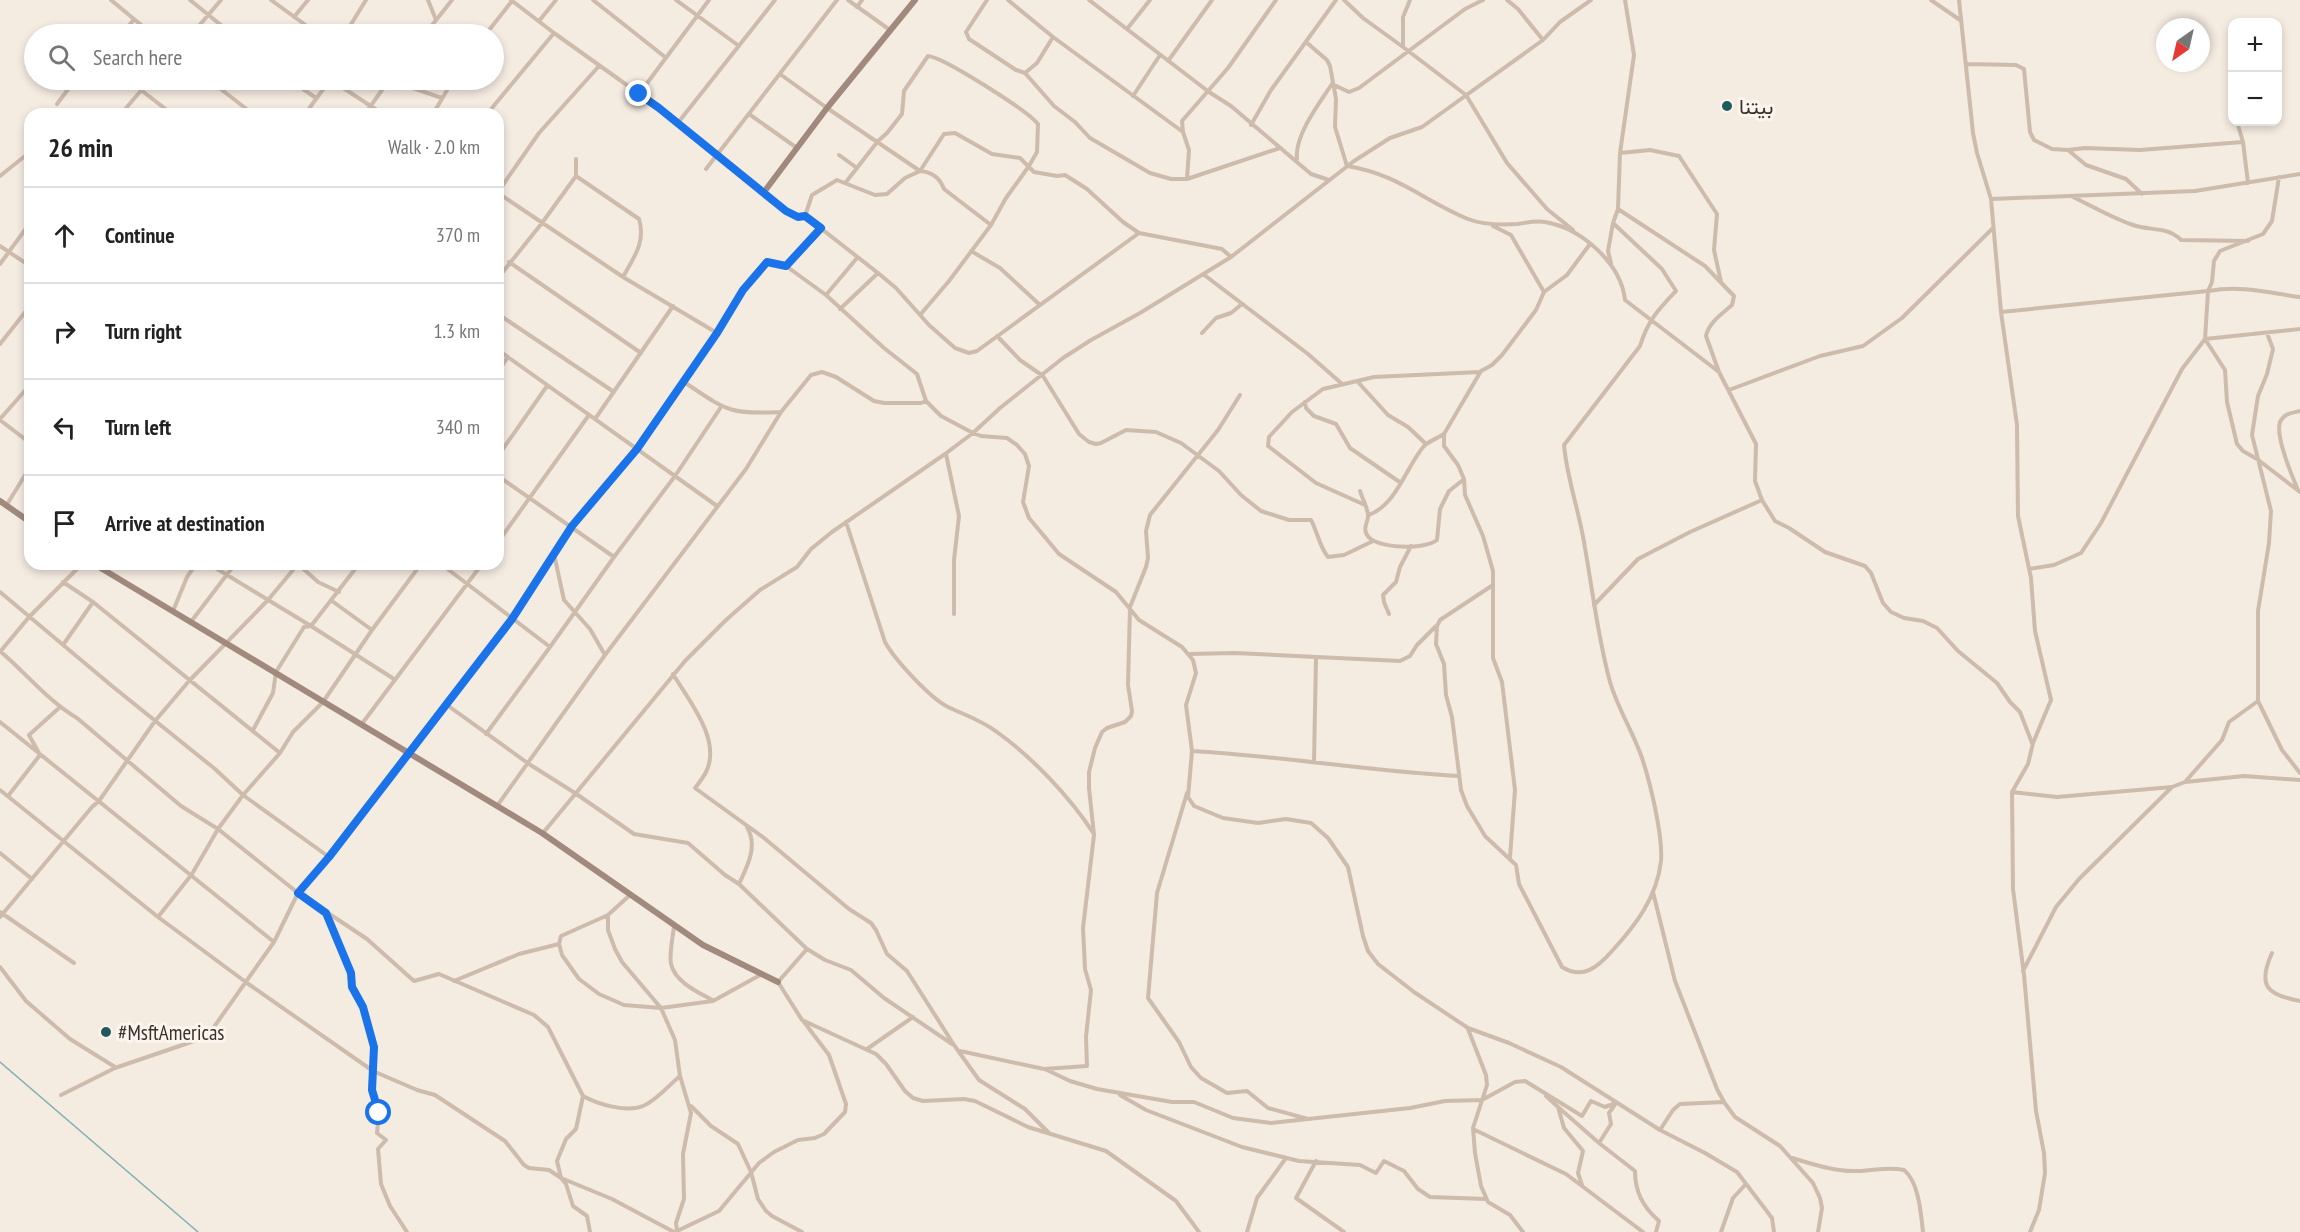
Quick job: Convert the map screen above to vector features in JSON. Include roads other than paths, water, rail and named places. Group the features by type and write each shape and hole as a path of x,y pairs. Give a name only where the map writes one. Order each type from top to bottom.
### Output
{"street":[{"path":"111,0 139,24"},
{"path":"190,0 219,24"},
{"path":"200,24 221,0"},
{"path":"271,0 304,24"},
{"path":"294,17 308,0"},
{"path":"351,24 366,0"},
{"path":"428,0 436,20"},
{"path":"433,24 452,0"},
{"path":"494,24 512,0 659,108 786,211 798,217 805,216 821,228 896,288 920,315 955,348 963,352 977,351 1139,233"},
{"path":"539,21 556,0"},
{"path":"593,0 665,57"},
{"path":"675,0 740,46"},
{"path":"639,94 709,0"},
{"path":"677,124 775,0"},
{"path":"706,169 837,0"},
{"path":"848,0 891,30"},
{"path":"857,7 862,0"},
{"path":"764,192 827,108 915,0"},
{"path":"987,0 966,32 969,39 1016,70 1025,73 1054,106 1075,122 1090,138 1150,173 1171,179 1187,179 1281,147"},
{"path":"1008,0 1053,37 1183,132"},
{"path":"1089,0 1209,92 1231,106 1311,174 1330,180"},
{"path":"1127,29 1150,0"},
{"path":"1168,61 1212,0"},
{"path":"1187,179 1189,150 1182,121 1209,92 1276,0"},
{"path":"1251,125 1271,90 1336,0"},
{"path":"1344,0 1363,18 1466,94 1507,163 1547,209 1605,256 1624,290 1625,300 1719,372"},
{"path":"1403,46 1403,17 1410,0"},
{"path":"1332,84 1350,92 1359,88 1465,9 1483,0"},
{"path":"1508,0 1543,40"},
{"path":"542,833 673,674 726,620 760,590 797,567 811,549 973,433 1000,408 1063,358 1231,257 1347,166 1390,138 1422,127 1543,40 1560,22 1591,0"},
{"path":"1612,266 1608,251 1618,209 1620,153 1634,55 1624,0"},
{"path":"1931,0 1960,20"},
{"path":"1959,0 1977,153 1991,199 2001,312 2017,425 2018,516 2029,569 2035,631 2051,700 2033,743 2028,765 2012,792 2013,889 2036,1110 2044,1153 2045,1173 2039,1210 2030,1232"},
{"path":"131,24 134,20"},
{"path":"492,108 554,33"},
{"path":"1025,73 1037,63 1053,37"},
{"path":"1306,42 1328,61 1336,99 1335,127 1347,166"},
{"path":"1133,96 1160,55"},
{"path":"846,182 902,114 904,91 925,58 931,56 962,70 1035,121 1039,132 1037,152 1029,166 1006,198 991,225 920,315"},
{"path":"1966,64 2016,65 2024,69 2030,132 2034,140 2052,149 2140,150 2242,142"},
{"path":"504,183 539,133 599,66"},
{"path":"780,74 920,171 928,172 941,181 944,189 991,225"},
{"path":"1297,160 1296,152 1300,138 1332,84"},
{"path":"57,104 68,90"},
{"path":"126,108 141,90 164,108"},
{"path":"222,90 245,108"},
{"path":"304,90 316,98"},
{"path":"309,108 323,90"},
{"path":"346,90 374,108"},
{"path":"371,106 382,90"},
{"path":"418,90 442,98"},
{"path":"436,108 447,90"},
{"path":"749,114 797,148"},
{"path":"2238,126 2247,183"},
{"path":"805,216 812,195 837,180 875,195 887,194 905,178 920,171 944,134 948,132 970,140 992,154 1020,158 1034,172 1042,175 1065,176 1087,189 1123,222 1139,233 1222,249 1231,257"},
{"path":"1620,153 1650,150 1679,156 1717,214 1714,250 1721,283"},
{"path":"2068,150 2086,165 2126,179 2143,194"},
{"path":"839,155 857,168"},
{"path":"0,176 24,158"},
{"path":"504,270 576,176 576,159"},
{"path":"1347,166 1385,176 1463,217 1492,225 1511,235 1544,292"},
{"path":"1991,199 2195,191 2300,174"},
{"path":"576,176 639,219 642,229 641,244 623,277"},
{"path":"2279,177 2272,221 2263,234 2220,251 2214,261 2212,282 2208,291 2205,339 2224,370 2236,444 2299,491"},
{"path":"504,196 623,277 717,333"},
{"path":"2072,196 2135,226 2174,233 2181,240 2248,241"},
{"path":"1618,209 1705,266 1734,296 1732,305 1709,325 1706,336 1719,372 1756,444 1755,481 1762,500 1775,521 1825,552 1865,566 1871,573 1882,603 1891,612 1904,618 1923,621 1937,628 1958,651 1997,683 2020,712 2033,743"},
{"path":"1492,225 1544,222 1578,235"},
{"path":"1437,626 1436,644 1444,664 1446,694 1457,750 1458,777 1467,806 1488,840 1510,858 1517,867 1519,884 1562,967 1570,972 1589,971 1611,953 1640,919 1659,877 1661,858 1656,817 1642,758 1611,684 1593,606 1585,548 1564,445 1640,346 1644,332 1651,321 1676,291 1662,269 1613,223"},
{"path":"786,266 821,228"},
{"path":"1729,390 1820,356 1863,346 1902,318 1994,228"},
{"path":"0,264 24,231"},
{"path":"1365,505 1316,483 1268,446 1269,437 1305,402 1323,389 1374,377 1481,371 1492,365 1519,336 1536,310 1544,292 1567,274 1590,244"},
{"path":"0,246 24,262"},
{"path":"971,251 1000,268 1040,305"},
{"path":"826,296 857,258"},
{"path":"509,262 641,353"},
{"path":"61,1095 115,1068 206,1037 247,983 274,942 298,893 329,857 512,619 572,526 637,449 717,333 743,290 767,262 786,266 826,296 917,374 926,400 941,416 973,433 1007,438 1017,445 1025,454 1029,466 1023,502 1029,518 1046,541 1059,554 1108,586 1143,624 1174,642 1189,654 1196,673 1186,705 1192,751 1188,797 1194,806 1223,818 1258,823 1286,819 1302,820 1320,830 1336,847 1348,867 1363,936 1368,951 1378,964 1414,992 1468,1028 1509,1043 1561,1067 1660,1130 1737,1172 1772,1218 1774,1232"},
{"path":"840,309 878,273"},
{"path":"1203,274 1308,354 1342,384"},
{"path":"2001,312 2229,287 2251,288 2300,297"},
{"path":"1202,333 1216,318 1231,313 1242,304"},
{"path":"595,419 673,306"},
{"path":"0,344 24,314"},
{"path":"504,318 614,392"},
{"path":"2029,569 2054,565 2081,553 2101,523 2181,369 2205,339 2300,329"},
{"path":"2267,333 2273,350 2258,396 2253,435 2271,511 2269,543 2258,611 2258,700 2282,750 2300,773"},
{"path":"997,336 1020,360 1043,376 1079,434 1089,442 1101,443 1126,430 1156,432 1181,443 1219,471 1261,511 1289,520 1311,520 1318,532 1320,548 1328,557 1344,555 1373,541"},
{"path":"504,354 717,506"},
{"path":"504,362 508,357"},
{"path":"1481,371 1444,435 1443,441 1464,479 1465,495 1490,557 1493,585 1493,658 1502,682 1515,790 1510,858"},
{"path":"497,806 605,655 746,469 782,412 811,375 822,372 837,377 874,401 884,404 921,403 926,400"},
{"path":"1357,381 1388,415 1408,427 1425,444"},
{"path":"684,382 721,407 734,412 747,414 782,412"},
{"path":"504,447 547,386"},
{"path":"24,392 0,420 24,438"},
{"path":"1044,1069 1083,1067 1088,1062 1086,1037 1091,990 1085,969 1083,928 1094,835 1089,772 1102,732 1129,719 1132,711 1128,685 1130,608 1146,567 1148,553 1146,531 1150,515 1218,430 1240,396"},
{"path":"1305,402 1306,408 1314,416 1336,424 1350,448 1401,483"},
{"path":"486,734 675,476 721,407"},
{"path":"2299,491 2279,432 2280,422 2286,414 2300,411"},
{"path":"504,534 589,415"},
{"path":"1369,515 1379,510 1401,483 1425,444 1444,435"},
{"path":"945,454 959,516 954,560 954,614"},
{"path":"24,475 3,503 24,518"},
{"path":"1360,491 1369,515 1365,530 1368,537 1373,541 1391,545 1427,546 1437,540 1440,509 1449,491 1464,479"},
{"path":"504,480 614,557"},
{"path":"1593,606 1638,559 1690,532 1762,500"},
{"path":"846,522 885,642 892,655 946,706 975,718 1012,743 1064,794 1080,812 1094,835"},
{"path":"1389,614 1383,595 1396,582 1400,567 1411,546"},
{"path":"554,553 564,600 590,629 605,655"},
{"path":"76,570 0,652 27,674 59,708 77,718 181,806 218,829 326,913 368,939 414,981 440,974 510,1003 542,1021 553,1036 555,1045 582,1096 576,1129 566,1139 557,1161 561,1178 566,1184 573,1206 586,1216 590,1232"},
{"path":"104,570 542,833 703,945 778,982 802,1020 829,1055 847,1107 837,1122 824,1134 783,1146 759,1162 719,1211 675,1232"},
{"path":"173,611 192,570"},
{"path":"218,570 356,653 394,680"},
{"path":"190,623 231,570"},
{"path":"74,963 1,914 99,801 155,722 189,681 268,600 293,570"},
{"path":"305,570 318,582 339,592"},
{"path":"253,730 273,693 276,672 304,627 311,626 355,570"},
{"path":"158,917 192,874 218,829 243,795 279,753 293,732 323,702 417,570"},
{"path":"450,570 550,647"},
{"path":"361,725 478,570"},
{"path":"63,582 93,602 279,753"},
{"path":"1189,654 1234,653 1400,660 1410,656 1440,620 1493,585"},
{"path":"0,592 155,722 215,769 243,795 329,857"},
{"path":"332,601 372,630"},
{"path":"63,645 93,602"},
{"path":"1314,762 1316,658"},
{"path":"673,674 706,733 711,752 707,771 695,788 747,825 753,836 750,862 740,884"},
{"path":"2185,782 2222,740 2229,722 2258,700"},
{"path":"447,705 529,764 634,834 688,843 725,875 740,884 807,949 825,960 851,970 884,998 954,1045 979,1080 1025,1109 1049,1133"},
{"path":"40,755 29,735 59,708"},
{"path":"0,722 274,942"},
{"path":"1192,751 1247,754 1379,771 1458,777"},
{"path":"8,796 40,755"},
{"path":"2012,792 2056,797 2172,787 2185,782 2244,776 2300,780"},
{"path":"2023,971 2056,907 2079,879 2172,787"},
{"path":"1188,788 1157,893 1148,998 1179,1042 1191,1067 1201,1078 1227,1093 1247,1091 1268,1107 1312,1120"},
{"path":"0,790 158,917 247,983 373,1071 417,1090 435,1095 505,1141 529,1168 549,1170 561,1178 612,1199 675,1232"},
{"path":"730,813 812,879 828,889 849,909 871,923 887,954 907,971 954,1045"},
{"path":"0,853 32,879"},
{"path":"1653,892 1668,957 1709,1073 1724,1102 1741,1122 1770,1138 1792,1158 1813,1183 1821,1198 1822,1208 1818,1232"},
{"path":"631,895 608,915 561,936 559,944 562,955 579,979 599,994 624,1005 661,1008 688,1002 713,1001 762,974"},
{"path":"326,913 351,973 354,991 365,1012 374,1047 373,1097 379,1113 377,1133 386,1140 378,1149 381,1184 390,1206 407,1232"},
{"path":"608,915 608,930 615,949 622,962 661,1008 675,1040 680,1076 691,1113 683,1154 684,1198 675,1232"},
{"path":"675,925 671,963 678,977 713,1001"},
{"path":"454,981 519,954 559,944"},
{"path":"778,982 807,949"},
{"path":"2272,953 2265,969 2265,982 2269,990 2278,997 2300,1001"},
{"path":"0,968 26,1001 70,1039 115,1068"},
{"path":"867,1049 913,1017"},
{"path":"802,1020 867,1049 881,1059 905,1091 914,1098 936,1102 970,1100 1028,1127 1106,1151 1176,1201 1200,1232"},
{"path":"1468,1028 1486,1075 1487,1085 1473,1129 1481,1186 1486,1199"},
{"path":"960,1051 1044,1069 1070,1081 1119,1094 1172,1102 1194,1102 1233,1118 1271,1123 1410,1108 1445,1101 1482,1100 1515,1082 1525,1081 1582,1116 1591,1101 1605,1107 1617,1103"},
{"path":"582,1096 611,1105 642,1107 680,1076"},
{"path":"1544,1093 1599,1143 1635,1171 1635,1184 1642,1202 1659,1221 1656,1232"},
{"path":"1119,1094 1154,1114 1242,1147 1286,1158 1360,1165 1376,1173 1384,1161 1404,1171 1418,1189 1430,1197 1486,1199 1509,1215 1523,1232"},
{"path":"1660,1130 1673,1110 1680,1104 1724,1102"},
{"path":"1599,1143 1611,1124 1609,1113 1617,1103"},
{"path":"689,1104 711,1126 738,1144 751,1172 758,1199 766,1210 772,1216 802,1232"},
{"path":"1558,1107 1564,1128 1584,1151 1578,1173 1583,1186"},
{"path":"1473,1129 1566,1174 1643,1232"},
{"path":"1247,1232 1257,1198 1286,1158"},
{"path":"1792,1158 1836,1170 1855,1171 1879,1168 1904,1170 1912,1179 1923,1232"},
{"path":"1316,1161 1296,1198 1344,1232"},
{"path":"1721,1232 1733,1198 1745,1185"}],"waterway":[{"path":"0,1062 198,1232"}],"place":[{"name":"بيتنا","path":"1727,106"},
{"name":"#MsftAmericas","path":"106,1032"}]}
